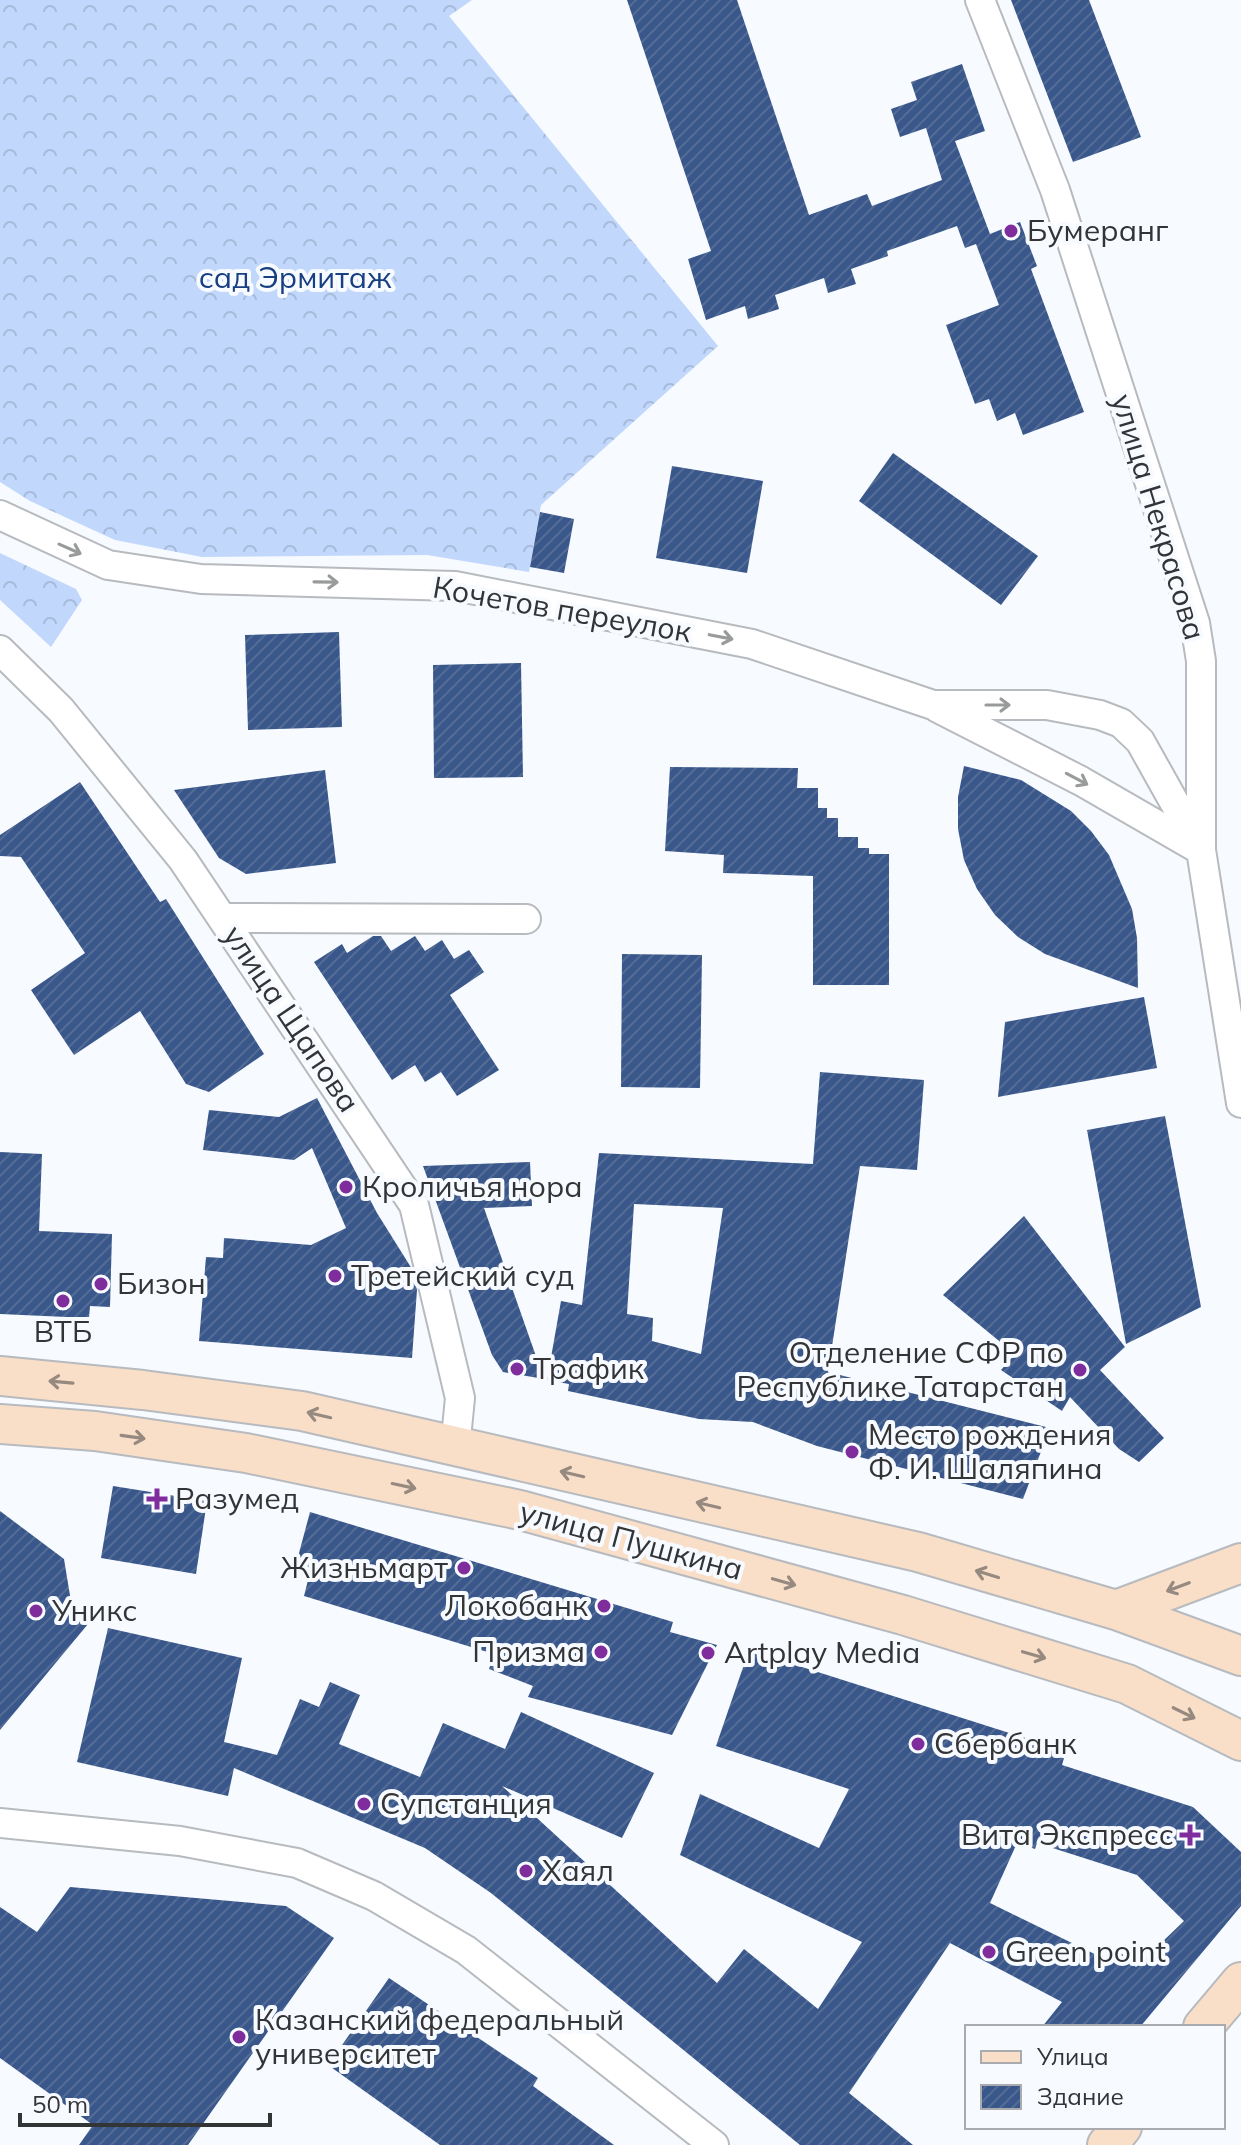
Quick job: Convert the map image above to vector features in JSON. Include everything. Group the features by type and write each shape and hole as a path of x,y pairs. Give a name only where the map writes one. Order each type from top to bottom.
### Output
{"main road":[{"name":"улица Пушкина","path":"0,1376 143,1390 302,1411 918,1552 1116,1610 1241,1656"},
{"name":"улица Пушкина","path":"0,1424 95,1431 246,1453 520,1510 875,1607 1127,1684 1241,1741"},
{"path":"1116,1610 1241,1563"},
{"path":"1205,2025 1241,1982"},
{"path":"1107,2145 1120,2129"}],"street":[{"name":"улица Некрасова","path":"980,0 1055,190 1195,623 1201,661 1201,850 1241,1103"},
{"name":"Кочетов переулок","path":"0,515 108,565 201,579 455,586 752,644 933,705 1081,781 1201,850"},
{"name":"улица Щапова","path":"0,650 61,710 183,860 414,1205 460,1398 455,1448"},
{"name":"Кочетов переулок","path":"933,705 1047,705 1100,715 1121,723 1140,741 1155,764 1166,792 1201,850"},
{"path":"223,918 526,919"},
{"path":"0,1823 180,1841 297,1863 374,1896 466,1950 714,2145"}],"green space":[{"name":"сад Эрмитаж","path":"0,0 472,0 449,16 718,346 541,505 529,572 427,555 202,557 115,540 30,501 0,482"},
{"path":"0,553 76,589 82,600 51,647 0,600"}],"building":[{"path":"627,0 737,0 809,215 867,194 872,206 942,180 926,128 900,137 891,109 917,100 911,82 962,64 985,131 955,141 990,234 1020,222 1037,266 1031,269 1084,412 1023,435 1015,413 997,421 989,399 975,404 946,325 999,305 976,244 965,248 957,226 887,251 888,256 851,269 856,284 828,293 824,278 775,295 779,309 748,319 745,306 706,320 688,259 711,251"},
{"path":"1011,0 1089,0 1141,137 1073,162"},
{"path":"893,453 1038,556 1001,605 859,501"},
{"path":"672,466 763,481 747,573 656,558"},
{"path":"540,512 574,519 564,573 530,567"},
{"path":"339,632 342,727 248,730 245,635"},
{"path":"521,663 523,777 434,778 433,665"},
{"path":"964,766 1021,780 1071,811 1091,831 1109,855 1132,909 1137,938 1138,988 1045,954 1018,937 995,915 977,889 964,860 958,829 958,797"},
{"path":"670,767 798,768 797,788 818,788 818,808 827,808 827,818 838,818 838,837 858,837 858,848 869,848 869,854 889,854 889,985 813,985 813,876 723,873 724,855 665,851"},
{"path":"325,770 336,863 246,874 219,858 174,790"},
{"path":"80,782 160,902 166,899 264,1054 209,1092 186,1084 140,1011 74,1055 31,990 85,953 21,857 0,856 0,835"},
{"path":"373,936 381,936 391,951 415,936 425,951 442,940 454,959 469,950 484,972 450,995 499,1070 457,1096 441,1072 425,1082 415,1065 392,1080 314,962 342,944 347,953"},
{"path":"622,954 702,955 700,1088 621,1087"},
{"path":"1144,997 1157,1068 998,1097 1005,1022"},
{"path":"820,1072 924,1080 917,1170 860,1166 828,1372 1050,1428 1023,1499 817,1446 753,1422 699,1419 568,1391 569,1384 547,1380 561,1301 582,1305 599,1153 813,1164","holes":["634,1204 723,1208 701,1354 652,1341 653,1318 627,1314"]},
{"path":"317,1098 377,1213 412,1269 417,1290 412,1358 199,1341 206,1257 223,1258 224,1238 311,1245 346,1228 312,1148 294,1160 203,1150 209,1110 279,1117"},
{"path":"1165,1116 1201,1307 1126,1344 1087,1130"},
{"path":"0,1152 42,1154 39,1231 112,1234 110,1307 90,1306 89,1318 0,1314"},
{"path":"530,1162 532,1206 484,1208 544,1379 503,1372 492,1355 423,1166"},
{"path":"1024,1216 1125,1347 1100,1370 1164,1438 1139,1462 1119,1449 1070,1397 1062,1411 1001,1370 1015,1354 943,1295"},
{"path":"113,1486 207,1501 196,1574 101,1558"},
{"name":"Уникс","path":"0,1511 64,1559 74,1620 88,1624 0,1730"},
{"path":"310,1512 673,1622 670,1632 717,1645 672,1735 528,1697 533,1686 489,1669 494,1654 304,1596 310,1572 295,1568"},
{"path":"108,1628 242,1658 224,1742 277,1755 300,1699 319,1707 330,1682 360,1695 339,1744 420,1777 443,1723 505,1749 521,1712 654,1773 622,1838 502,1786 717,1983 744,1949 818,2009 862,1942 680,1855 700,1794 819,1848 849,1789 716,1746 749,1650 1066,1751 1062,1765 1193,1807 1241,1852 1241,1906 1142,2025 1044,2025 1062,2002 950,1943 849,2093 913,2145 800,2145 491,1893 425,1848 234,1768 228,1796 77,1762","holes":["1017,1843 1035,1849 1037,1843 1137,1875 1184,1921 1136,1967 1121,1953 1111,1962 990,1903"]},
{"path":"70,1887 286,1906 334,1938 188,2145 79,2145 93,2125 0,2058 0,1907 37,1932"},
{"path":"389,1978 538,2078 533,2086 614,2145 440,2145 328,2065"}],"place":[{"name":"Бумеранг","path":"1011,231"},
{"name":"Кроличья нора","path":"346,1187"},
{"name":"Третейский суд","path":"335,1276"},
{"name":"Бизон","path":"101,1284"},
{"name":"ВТБ","path":"63,1301"},
{"name":"Трафик","path":"517,1369"},
{"name":"Отделение СФР по Республике Татарстан","path":"1080,1370"},
{"name":"Место рождения Ф. И. Шаляпина","path":"852,1452"},
{"name":"Разумед","path":"157,1499"},
{"name":"Жизньмарт","path":"464,1568"},
{"name":"Локобанк","path":"604,1606"},
{"name":"Уникс","path":"36,1611"},
{"name":"Призма","path":"601,1652"},
{"name":"Artplay Media","path":"708,1653"},
{"name":"Сбербанк","path":"918,1744"},
{"name":"Супстанция","path":"364,1804"},
{"name":"Вита Экспресс","path":"1190,1835"},
{"name":"Хаял","path":"526,1871"},
{"name":"Green point","path":"989,1952"},
{"name":"Казанский федеральный университет","path":"239,2037"}]}
